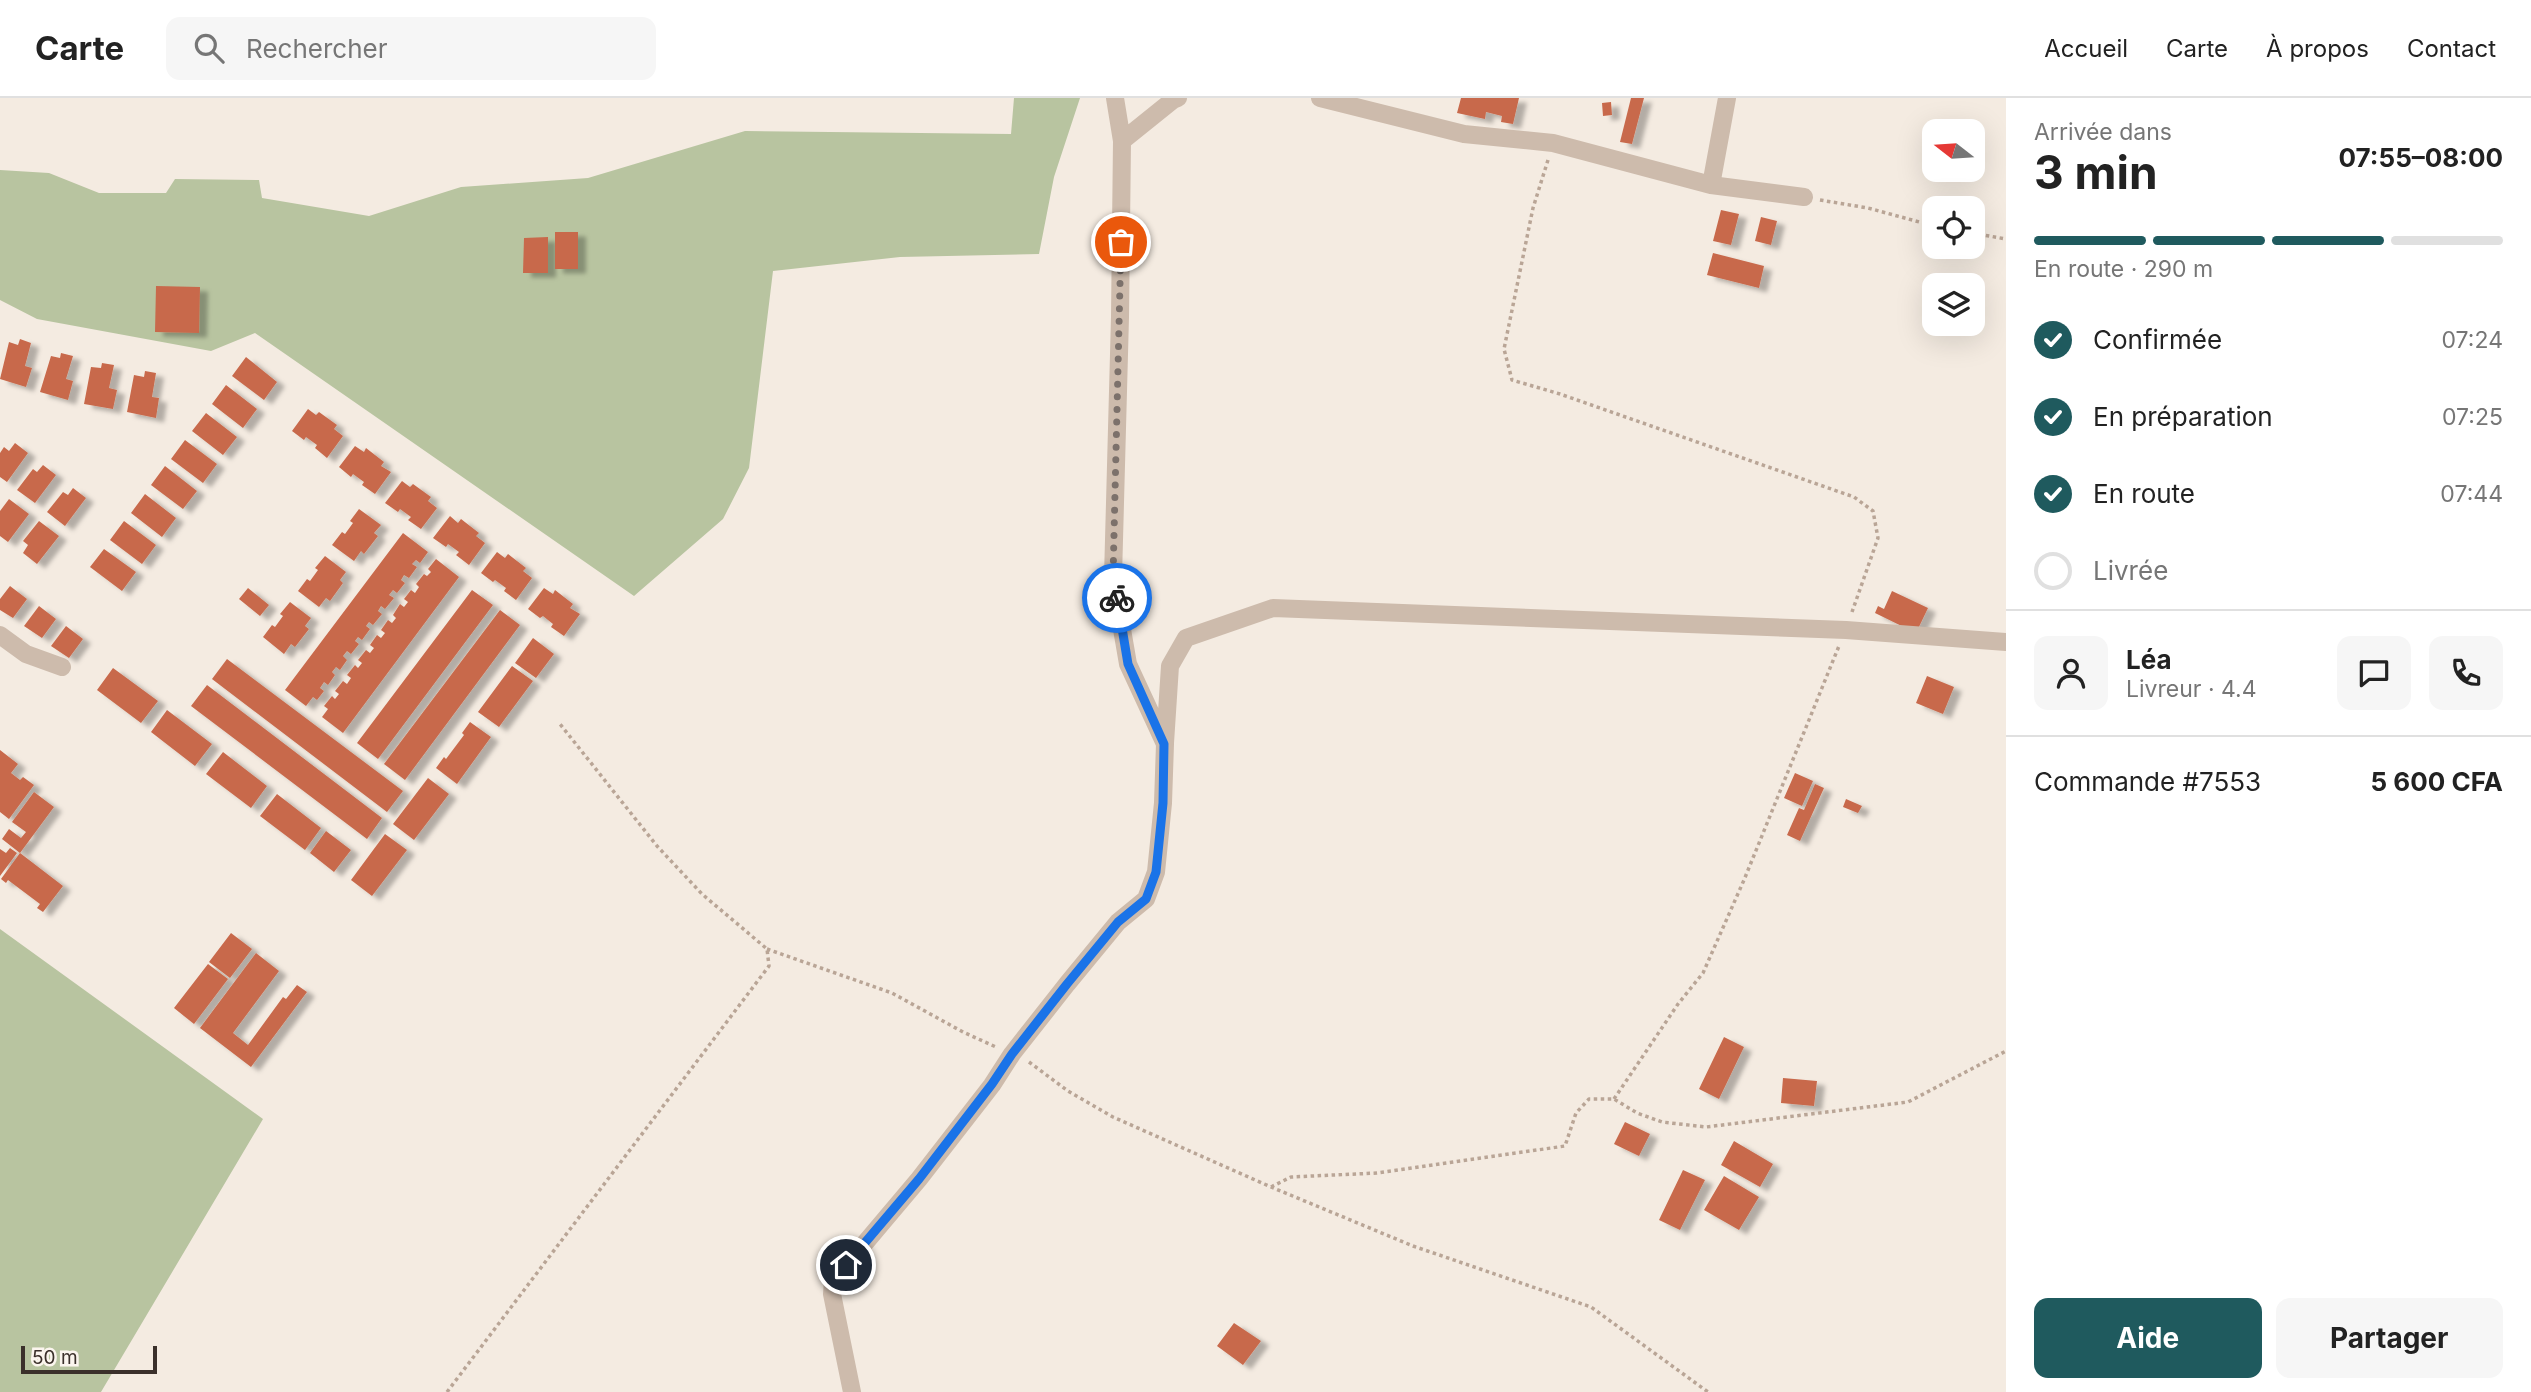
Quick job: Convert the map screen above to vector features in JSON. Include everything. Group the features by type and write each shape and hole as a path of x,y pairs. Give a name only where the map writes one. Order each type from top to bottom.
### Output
{"street":[{"path":"1115,98 1122,141 1113,577 1128,664 1164,744"},
{"path":"1122,141 1178,98"},
{"path":"1320,98 1464,134 1553,144 1711,185 1804,197"},
{"path":"1711,185 1727,98"},
{"path":"852,1392 832,1294 833,1281 919,1179 1012,1054 1118,922 1146,899 1156,872 1163,803 1170,666 1186,638 1273,608 1846,630 2006,642"},
{"path":"0,635 26,654 62,667"}],"path":[{"path":"1553,144 1533,208 1504,349 1512,380 1560,394 1854,497 1873,511 1878,538 1846,630 1703,973 1678,1004 1614,1099"},
{"path":"1804,197 1868,208 1922,223"},
{"path":"1985,235 2006,239"},
{"path":"561,723 657,846 702,894 767,949 892,993 963,1032 1026,1060 1068,1091 1113,1116 1271,1187 1413,1246 1591,1307 1708,1392"},
{"path":"447,1392 769,966 767,949"},
{"path":"1271,1187 1291,1177 1377,1173 1564,1146 1576,1113 1589,1099 1614,1099 1637,1113 1662,1122 1706,1127 1908,1102 2006,1051"}],"green space":[{"path":"1014,98 1080,98 1054,177 1039,254 900,257 773,271 749,468 723,519 634,596 255,333 211,351 37,319 0,300 0,170 49,173 99,193 166,193 175,179 259,180 262,198 369,216 461,187 588,178 745,131 1011,134"},
{"path":"0,929 263,1119 101,1392 0,1392"}],"building":[{"path":"1461,98 1519,98 1513,124 1501,122 1502,116 1486,112 1485,119 1457,113"},
{"path":"1631,98 1644,98 1632,144 1620,142"},
{"path":"1611,102 1612,115 1603,116 1602,103"},
{"path":"1721,210 1739,214 1731,245 1713,241"},
{"path":"1761,217 1777,221 1771,245 1755,241"},
{"path":"555,232 578,232 578,269 555,269"},
{"path":"548,237 548,273 523,273 524,238"},
{"path":"1713,253 1764,266 1759,288 1707,275"},
{"path":"156,286 200,287 199,333 155,332"},
{"path":"20,339 31,343 25,366 32,368 26,387 0,379 9,342 18,345"},
{"path":"61,353 73,356 66,379 73,381 68,400 40,392 51,356 60,358"},
{"path":"246,357 277,382 264,400 232,376"},
{"path":"102,363 114,365 109,388 117,390 113,409 84,404 91,367 101,368"},
{"path":"145,371 156,373 152,397 159,398 156,418 127,412 134,375 144,377"},
{"path":"226,385 257,409 243,428 212,404"},
{"path":"308,409 316,415 319,412 337,425 334,429 343,436 327,458 315,448 317,445 292,431"},
{"path":"206,413 237,437 223,455 192,431"},
{"path":"185,440 217,464 203,483 171,459"},
{"path":"15,443 28,453 7,482 0,477 0,453 4,447 9,451"},
{"path":"355,446 364,452 366,448 384,462 381,466 391,472 375,494 362,485 364,482 353,474 351,477 339,467"},
{"path":"43,465 56,475 35,503 17,490 33,469 37,472"},
{"path":"165,466 197,491 183,509 151,485"},
{"path":"402,481 410,487 413,484 431,497 428,501 437,508 421,529 408,520 411,517 400,509 398,512 385,503"},
{"path":"73,488 86,498 65,526 47,512 63,492 68,495"},
{"path":"145,494 176,518 162,537 131,513"},
{"path":"9,499 29,514 8,542 0,536 0,511"},
{"path":"359,509 381,525 374,533 378,536 364,554 361,551 354,561 332,545 342,532 345,534"},
{"path":"450,516 458,523 461,519 479,533 476,536 485,543 469,565 456,555 459,552 433,538"},
{"path":"39,521 59,536 37,564 23,553 28,545 23,541"},
{"path":"124,521 156,545 142,564 110,540"},
{"path":"403,533 428,552 420,563 416,560 412,564 417,567 409,578 404,575 401,580 405,583 397,593 393,590 389,595 394,598 385,609 381,606 378,611 382,614 373,625 369,622 366,626 370,629 362,640 358,637 355,641 359,644 351,654 347,651 343,656 347,660 340,670 336,667 332,672 335,675 328,685 324,682 320,688 324,691 317,700 313,697 306,706 285,690"},
{"path":"104,549 136,572 122,591 90,567"},
{"path":"497,552 505,558 508,554 526,568 523,571 532,578 516,600 504,591 506,588 481,573"},
{"path":"325,556 346,572 340,580 343,583 330,601 326,598 319,607 298,591 307,579 310,581 318,570 315,568"},
{"path":"436,559 459,577 343,733 322,717 328,709 324,706 332,696 335,699 339,694 335,691 343,681 347,684 351,678 347,675 355,665 358,668 362,663 358,660 366,650 370,653 374,648 370,645 377,635 381,638 385,633 381,630 388,620 392,623 396,618 393,615 400,604 404,607 408,602 404,599 411,590 415,593 419,587 416,584 424,574 427,576 431,572 428,569"},
{"path":"10,586 27,599 13,618 0,610 0,599"},
{"path":"248,588 269,605 260,616 239,599"},
{"path":"544,588 553,594 555,590 573,604 570,608 580,614 564,636 551,627 553,624 543,616 540,618 528,609"},
{"path":"472,590 493,605 378,759 357,743"},
{"path":"1892,591 1928,608 1916,633 1875,613 1878,606 1884,609"},
{"path":"290,602 311,618 305,626 309,629 295,647 291,644 284,654 263,637 272,625 275,627 283,616 280,614"},
{"path":"39,606 56,619 42,638 24,626"},
{"path":"500,610 520,625 405,780 384,764"},
{"path":"66,626 83,639 69,658 51,646"},
{"path":"533,638 554,654 536,678 515,663"},
{"path":"227,659 403,791 387,812 212,679"},
{"path":"512,666 533,681 499,727 478,712"},
{"path":"113,668 158,701 141,723 97,690"},
{"path":"1927,676 1954,687 1943,714 1916,703"},
{"path":"207,685 382,818 367,839 191,706"},
{"path":"167,710 212,744 195,766 151,732"},
{"path":"470,722 491,737 457,784 436,768 464,735 462,733"},
{"path":"0,750 18,764 11,773 34,785 9,819 0,812"},
{"path":"223,752 267,786 251,808 206,774"},
{"path":"1795,773 1813,781 1802,806 1784,798"},
{"path":"428,778 449,794 414,840 393,824"},
{"path":"1815,784 1824,788 1800,841 1787,835 1799,808 1804,810"},
{"path":"34,792 54,807 20,853 2,839 9,829 21,838 26,832 12,822"},
{"path":"277,794 321,828 305,850 260,816"},
{"path":"1846,799 1862,806 1858,813 1843,807"},
{"path":"326,831 351,850 334,872 310,853"},
{"path":"385,834 407,850 372,896 351,880"},
{"path":"10,848 17,853 0,876 0,849 6,853"},
{"path":"20,853 63,886 43,912 37,908 40,904 8,880 6,883 1,879"},
{"path":"231,933 252,949 230,978 209,962"},
{"path":"256,953 279,971 233,1033 248,1045 283,997 286,999 297,985 307,992 251,1067 200,1028"},
{"path":"208,964 228,979 194,1024 174,1008"},
{"path":"1724,1037 1744,1047 1719,1099 1699,1089"},
{"path":"1783,1078 1817,1081 1814,1106 1781,1103"},
{"path":"1625,1122 1650,1134 1639,1156 1614,1144"},
{"path":"1734,1141 1773,1164 1760,1187 1721,1165"},
{"path":"1683,1170 1705,1180 1680,1230 1659,1220"},
{"path":"1724,1176 1759,1197 1739,1230 1704,1210"},
{"path":"1234,1323 1261,1341 1243,1365 1217,1346"}],"way so far":[{"path":"1117,598 1113,577 1121,242"}],"route":[{"path":"846,1265 919,1179 1067,984 1118,922 1146,899 1156,872 1163,803 1164,744 1128,664 1117,598"}]}
